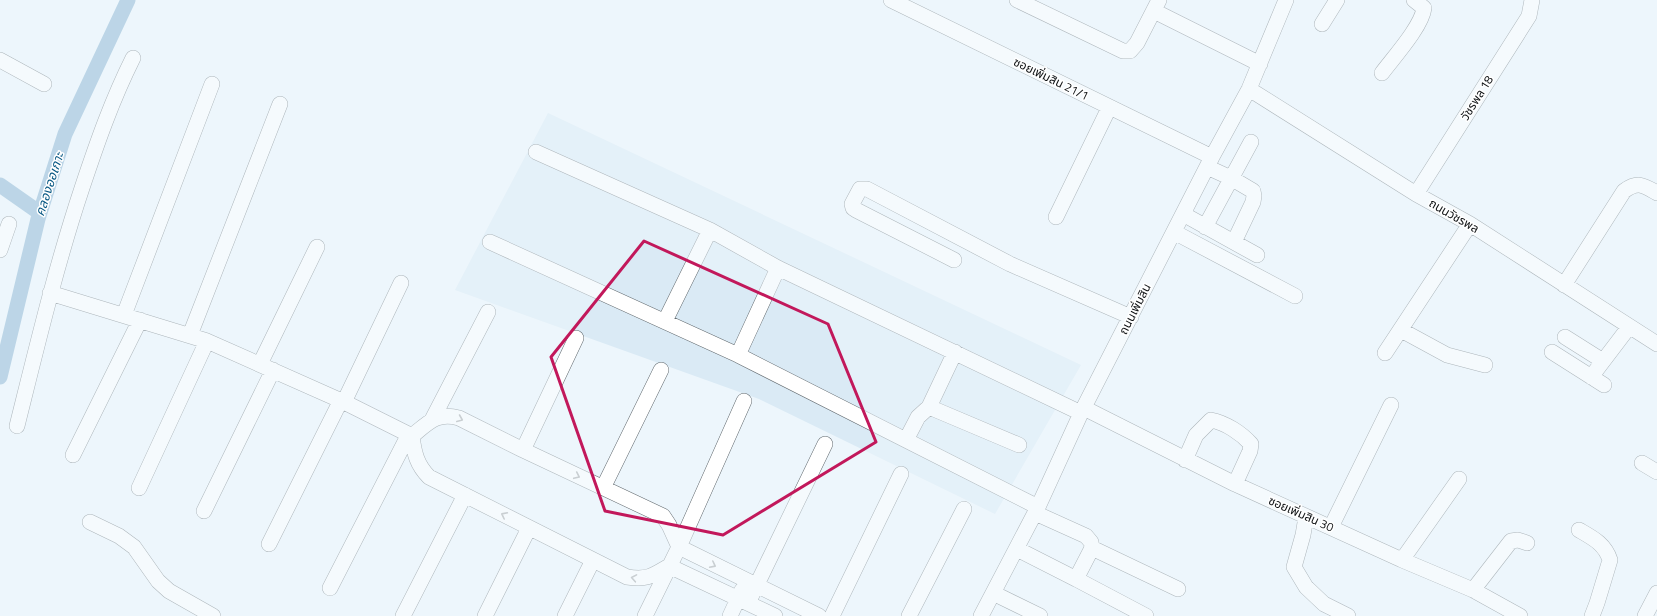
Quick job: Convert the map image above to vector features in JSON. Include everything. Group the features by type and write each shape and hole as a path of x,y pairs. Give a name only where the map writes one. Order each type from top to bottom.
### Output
{"street":[{"name":"ซอยเพิ่มสิน 21/1","path":"891,0 1109,108 1209,162 1231,178 1250,188 1254,196 1234,242"},
{"path":"1017,0 1123,51 1130,51 1137,43 1157,5 1260,64"},
{"name":"ถนนเพิ่มสิน","path":"981,616 1017,549 1083,411 1209,162 1249,89 1286,0"},
{"path":"1322,24 1337,0"},
{"path":"1382,73 1423,16 1424,8 1414,0"},
{"name":"วัชรพล 18","path":"1416,194 1529,16 1532,0"},
{"path":"17,426 50,293 67,234 105,121 116,92 133,58"},
{"path":"0,60 44,84"},
{"path":"124,315 212,84"},
{"name":"ถนนวัชรพล","path":"1249,89 1416,194 1470,224 1657,344"},
{"path":"190,335 280,104"},
{"path":"1056,216 1109,108"},
{"path":"1205,227 1251,142"},
{"name":"ซอยเพิ่มสิน 30","path":"536,152 710,230 778,268 1306,517 1473,590 1520,616"},
{"path":"1564,285 1624,191 1633,185 1643,185 1657,193"},
{"path":"954,260 853,208 852,204 860,189 867,189 1010,264 1131,317"},
{"path":"1183,214 1257,255"},
{"path":"0,250 9,224"},
{"path":"1385,353 1470,224"},
{"path":"665,321 710,230"},
{"path":"1174,232 1295,296"},
{"path":"490,242 738,355 906,440 1086,536 1092,542 1092,548 1076,579"},
{"path":"204,511 317,247"},
{"path":"738,355 778,268"},
{"path":"269,544 343,401 401,283"},
{"path":"50,293 207,341 343,401 411,435"},
{"path":"330,588 411,435 433,418 488,312"},
{"path":"73,455 140,320"},
{"path":"1591,377 1629,327"},
{"path":"1401,330 1447,355 1485,365"},
{"path":"1565,337 1603,361"},
{"path":"523,450 576,338"},
{"path":"139,488 207,341"},
{"path":"906,440 918,417 929,407 955,352"},
{"path":"1552,352 1604,385"},
{"path":"603,488 661,370"},
{"path":"645,616 679,547 744,400"},
{"path":"1331,527 1391,405"},
{"path":"929,407 1019,445"},
{"path":"433,418 448,415 459,418 663,516 669,525 679,547 750,584 817,615"},
{"path":"1185,460 1196,435 1211,420 1218,422 1240,433 1252,444 1235,484"},
{"path":"411,435 414,453 421,469 430,477 529,528 627,577 641,579 651,577 670,566"},
{"path":"730,616 743,600 750,584 825,444"},
{"path":"1642,463 1657,472"},
{"path":"832,616 901,474"},
{"path":"1402,560 1459,479"},
{"path":"402,616 465,495"},
{"path":"909,616 964,509"},
{"path":"1306,517 1303,535 1294,567 1306,587 1324,604 1348,616"},
{"path":"90,522 119,536 134,547 158,581 169,591 213,616"},
{"path":"485,616 529,528"},
{"path":"1579,530 1602,544 1610,560 1592,616"},
{"path":"1473,590 1511,541 1518,540 1527,543"},
{"path":"1092,548 1178,589"},
{"path":"1017,549 1146,616"},
{"path":"565,616 593,560"},
{"path":"670,566 775,616"},
{"path":"993,593 1040,616"},
{"path":"1645,616 1657,593"}],"highlighted area":[{"path":"644,241 828,324 876,442 723,535 605,511 551,357"}],"shaded area":[{"path":"548,113 1081,365 995,514 759,399 455,290"}],"waterway":[{"name":"คลองออเกาะ","path":"0,377 38,219 65,134 128,0"},
{"path":"0,185 40,213"}]}
